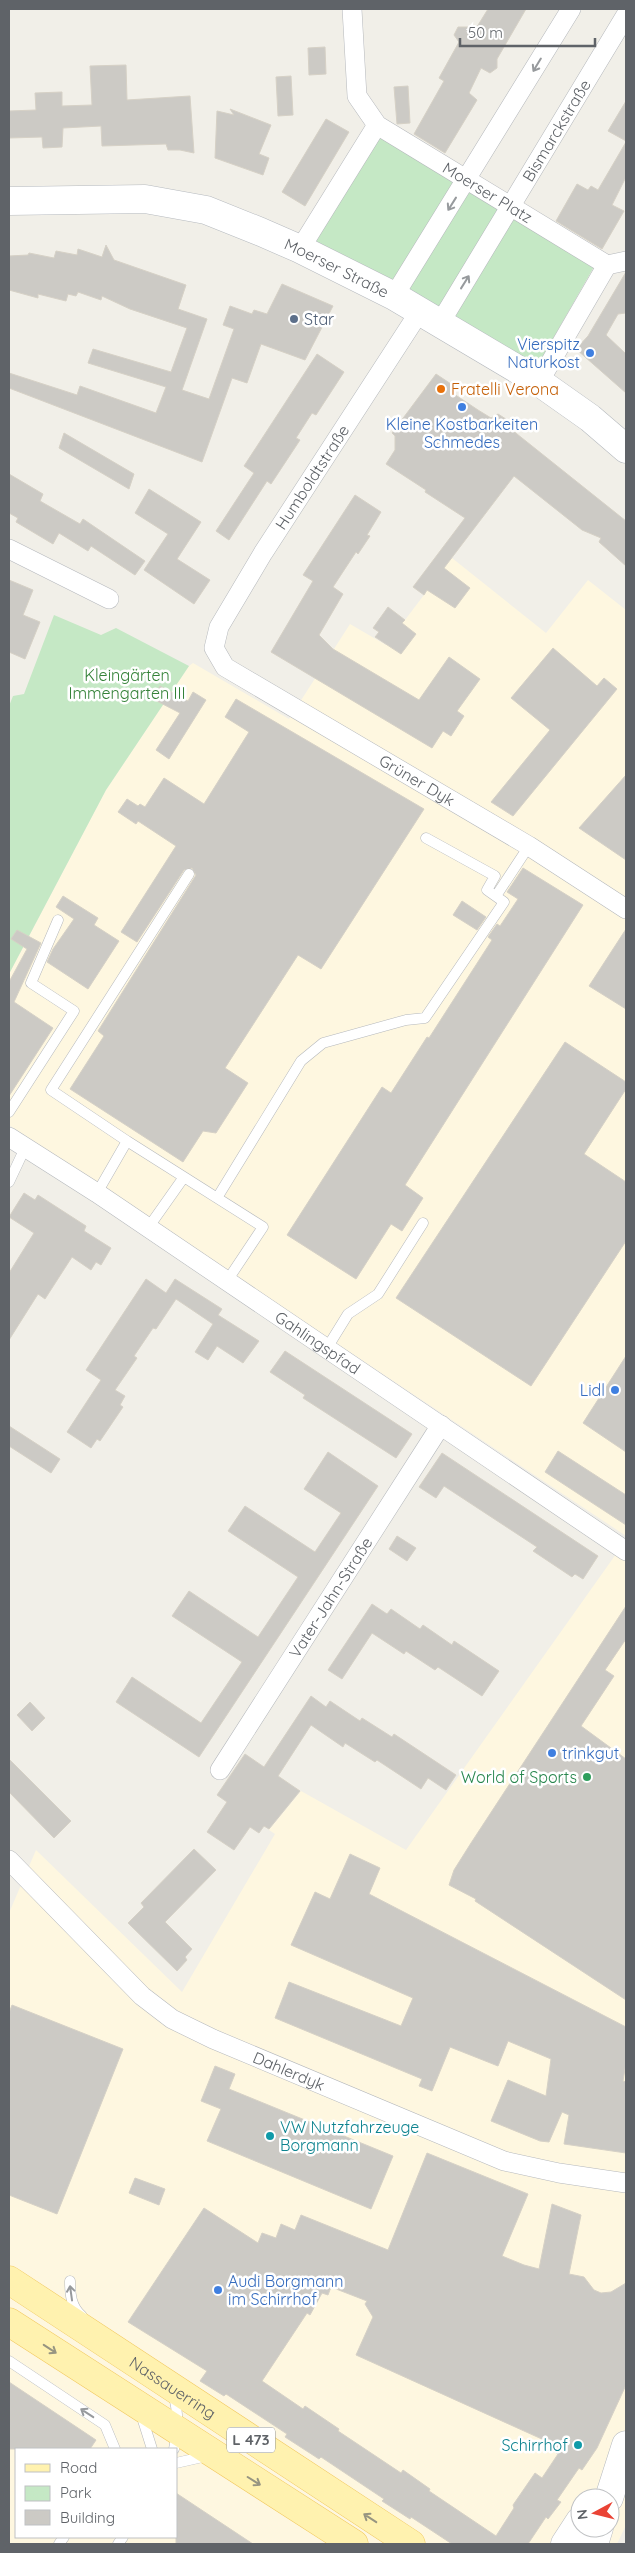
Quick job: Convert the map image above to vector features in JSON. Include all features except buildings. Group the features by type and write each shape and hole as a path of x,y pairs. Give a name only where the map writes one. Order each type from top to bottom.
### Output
{"main road":[{"name":"Moerser Straße","path":"9,201 145,199 206,210 300,249 394,296 539,382 590,418 626,449"},
{"name":"Nassauerring","path":"9,2280 411,2544"},
{"name":"Nassauerring","path":"9,2322 137,2407 176,2441 213,2455 354,2544"},
{"path":"601,2488 625,2449"},
{"path":"611,2488 625,2449"}],"street":[{"path":"300,249 377,125 357,96 352,9"},
{"path":"394,296 468,179 571,9"},
{"name":"Bismarckstraße","path":"430,317 512,206 626,15"},
{"name":"Moerser Platz","path":"377,125 607,265"},
{"path":"539,382 607,265 626,261"},
{"name":"Humboldtstraße","path":"214,648 219,627 263,553 430,317"},
{"path":"9,548 109,599"},
{"name":"Grüner Dyk","path":"214,648 225,667 528,846 626,909"},
{"name":"Gahlingspfad","path":"9,1137 97,1193 626,1551"},
{"name":"Vater-Jahn-Straße","path":"220,1770 441,1425"},
{"name":"Dahlerdyk","path":"9,1860 142,1996 172,2019 221,2042 504,2161 559,2173 626,2183"}],"lane":[{"path":"217,1198 301,1061 323,1043 406,1020 425,1018 504,902 486,890 494,876 426,838"},
{"path":"496,896 528,846"},
{"path":"189,874 51,1090 127,1141 263,1227 227,1281"},
{"path":"9,1112 74,1011 31,983 58,920"},
{"path":"97,1193 127,1141"},
{"path":"9,1182 25,1148"},
{"path":"148,1228 184,1177"},
{"path":"327,1348 348,1314 378,1294 423,1223"},
{"path":"70,2280 72,2301 76,2311 84,2319 91,2335"},
{"path":"9,2361 105,2425 115,2448"},
{"path":"172,2388 176,2404 176,2441"},
{"path":"137,2407 149,2435 152,2448"},
{"path":"178,2462 213,2455"}],"shaded area":[{"path":"452,558 546,633 588,580 626,610 626,1536 9,1125 9,974 106,790 189,666 193,663 289,719 350,624 386,645"},
{"path":"626,1540 626,2525 620,2538 620,2488 570,2488 570,2538 620,2538 617,2544 9,2544 9,1913 36,1850 182,1992 275,1834 269,1830 301,1791 406,1850"}],"green space":[{"path":"379,137 595,265 535,370 312,247"},
{"name":"Kleingärten Immengarten III","path":"54,615 101,635 116,628 189,666 106,790 9,974 9,706 13,696 24,694"}],"place":[{"name":"Star","path":"294,319"},
{"name":"Vierspitz Naturkost","path":"590,353"},
{"name":"Fratelli Verona","path":"441,389"},
{"name":"Kleine Kostbarkeiten Schmedes","path":"462,407"},
{"name":"Lidl","path":"615,1390"},
{"name":"trinkgut","path":"552,1753"},
{"name":"World of Sports","path":"587,1777"},
{"name":"VW Nutzfahrzeuge Borgmann","path":"270,2136"},
{"name":"Audi Borgmann im Schirrhof","path":"218,2290"},
{"name":"Schirrhof","path":"578,2445"}]}
